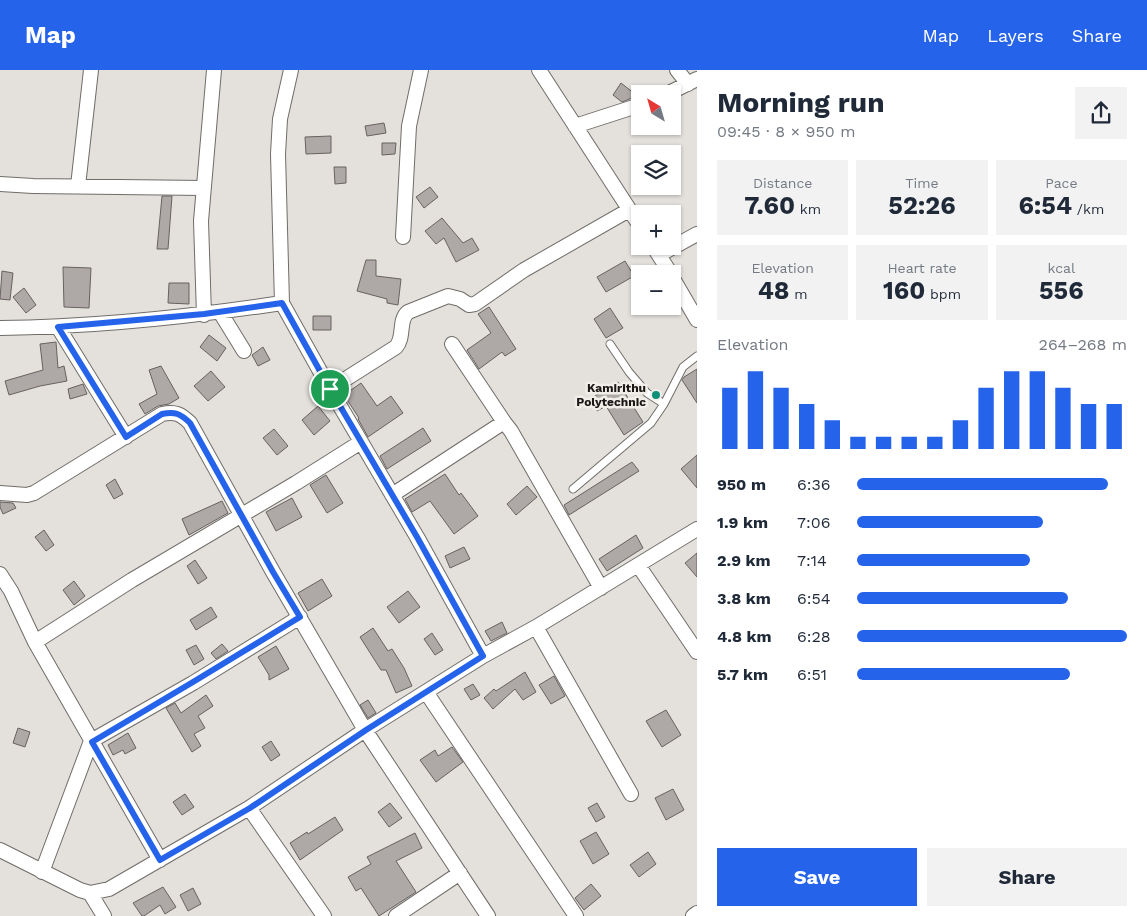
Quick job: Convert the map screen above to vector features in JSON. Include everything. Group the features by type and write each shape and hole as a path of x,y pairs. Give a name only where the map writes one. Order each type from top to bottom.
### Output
{"street":[{"path":"78,186 91,70"},
{"path":"204,314 201,221 214,70"},
{"path":"290,70 280,119 278,154 282,303 483,656"},
{"path":"403,237 409,126 420,70"},
{"path":"330,389 396,348 401,338 403,317 408,312 448,296 460,299 470,305 475,304 524,270 630,210 539,70"},
{"path":"677,70 692,82"},
{"path":"575,126 631,109"},
{"path":"0,184 204,188"},
{"path":"681,241 697,234"},
{"path":"681,291 697,320"},
{"path":"0,328 58,327 204,314 282,303"},
{"path":"220,312 244,352"},
{"path":"58,327 126,437"},
{"path":"452,344 511,431 601,588"},
{"path":"0,493 27,495 162,414 169,412 182,415 190,423 273,572 366,730 488,916"},
{"path":"392,495 504,422"},
{"path":"35,642 132,580 296,483 361,442"},
{"path":"0,850 71,886 90,893 109,889 250,808 366,730 483,656 536,627 697,529"},
{"path":"638,565 697,652"},
{"path":"0,574 6,595 160,860"},
{"path":"42,872 92,742 300,617"},
{"path":"536,627 631,794"},
{"path":"426,692 576,916"},
{"path":"250,808 324,916"},
{"path":"396,916 460,873"},
{"path":"90,893 104,916"},
{"path":"693,916 697,913"}],"lane":[{"path":"610,344 629,372 647,393 664,404"},
{"path":"573,489 651,423 664,404 683,367 697,356"}],"building":[{"path":"621,83 631,91 631,98 622,102 613,95"},
{"path":"384,123 386,133 367,136 365,126"},
{"path":"331,136 331,153 306,154 305,137"},
{"path":"382,143 396,143 395,154 382,155"},
{"path":"334,167 346,167 346,183 335,184"},
{"path":"430,187 438,197 424,208 416,197"},
{"path":"162,196 172,196 168,249 157,249"},
{"path":"442,218 463,243 472,238 479,250 456,262 444,238 436,244 425,231"},
{"path":"366,260 376,260 376,276 401,279 398,305 387,303 387,299 357,291"},
{"path":"625,261 631,271 631,278 606,292 597,277"},
{"path":"63,267 91,268 89,308 64,307"},
{"path":"2,271 13,273 10,300 0,299"},
{"path":"169,283 189,283 189,304 168,303"},
{"path":"24,288 36,305 26,313 13,297"},
{"path":"489,307 516,349 505,356 502,352 479,369 467,350 491,333 478,314"},
{"path":"610,308 623,328 606,338 594,319"},
{"path":"313,316 331,316 331,330 313,330"},
{"path":"209,335 226,348 217,361 200,347"},
{"path":"56,342 58,368 64,366 67,381 9,395 5,381 43,370 40,344"},
{"path":"263,347 270,360 258,366 252,355"},
{"path":"161,366 179,398 169,404 158,406 145,414 139,404 157,394 149,370"},
{"path":"697,369 697,403 682,380"},
{"path":"211,371 225,387 208,401 194,386"},
{"path":"618,382 643,422 624,435 606,406 597,411 590,399"},
{"path":"361,383 377,406 391,396 403,413 368,437 359,418 344,395"},
{"path":"83,384 87,394 70,399 68,389"},
{"path":"318,406 330,421 314,435 302,420"},
{"path":"423,428 431,441 387,469 380,456"},
{"path":"274,429 288,446 277,455 263,438"},
{"path":"697,455 697,488 681,469"},
{"path":"632,462 639,471 569,515 564,505"},
{"path":"445,474 459,495 461,493 478,516 454,534 430,501 412,512 405,499"},
{"path":"326,475 343,503 327,513 310,485"},
{"path":"115,479 123,494 114,499 106,485"},
{"path":"527,486 537,497 516,515 507,504"},
{"path":"292,498 302,517 276,531 266,512"},
{"path":"222,501 228,513 189,535 182,519"},
{"path":"0,502 13,503 16,508 3,514"},
{"path":"44,530 54,545 46,551 35,537"},
{"path":"636,535 643,548 607,571 599,559"},
{"path":"464,547 470,559 450,568 445,556"},
{"path":"697,553 697,577 685,563"},
{"path":"195,560 207,578 198,584 187,566"},
{"path":"322,579 332,596 308,611 298,593"},
{"path":"74,581 85,596 74,605 63,590"},
{"path":"408,591 420,607 399,623 387,607"},
{"path":"211,607 217,617 196,630 190,620"},
{"path":"502,622 507,633 491,641 485,631"},
{"path":"373,628 388,651 392,649 404,668 412,686 396,693 386,670 381,670 360,637"},
{"path":"432,633 443,650 435,655 424,639"},
{"path":"222,644 228,651 216,659 211,653"},
{"path":"196,645 204,659 194,665 186,650"},
{"path":"276,646 289,669 269,680 269,675 258,657"},
{"path":"525,672 536,692 523,700 515,689 493,709 484,698 494,689 496,691"},
{"path":"554,676 565,696 551,704 539,685"},
{"path":"473,684 480,695 471,700 464,689"},
{"path":"206,695 213,706 198,716 205,728 194,734 201,746 192,752 166,708 175,703 181,713"},
{"path":"368,700 376,713 368,718 360,705"},
{"path":"666,710 681,735 662,747 646,721"},
{"path":"18,728 30,732 25,747 13,743"},
{"path":"128,733 136,748 125,754 123,750 113,755 108,745"},
{"path":"271,741 280,755 271,761 262,747"},
{"path":"452,747 463,762 436,782 420,760 435,750 438,756"},
{"path":"673,789 684,810 666,820 655,798"},
{"path":"185,794 194,807 182,815 173,802"},
{"path":"390,803 402,818 389,827 378,812"},
{"path":"597,803 605,817 596,822 588,808"},
{"path":"335,817 343,830 300,860 290,843"},
{"path":"596,832 609,854 593,864 580,841"},
{"path":"415,833 422,848 396,861 416,892 379,916 361,888 356,891 348,877 371,864 367,857"},
{"path":"648,852 656,864 639,877 630,865"},
{"path":"591,884 601,896 584,910 575,898"},
{"path":"163,887 176,907 165,914 160,905 142,916 133,903"},
{"path":"193,888 201,904 188,911 180,895"}],"place":[{"name":"Kamirithu Polytechnic","path":"656,395"}],"route":[{"path":"282,303 330,389 417,537 483,656 366,730 250,808 160,860 92,742 300,617 190,423 182,415 169,412 162,414 126,437 58,327 175,318 282,303"}]}
